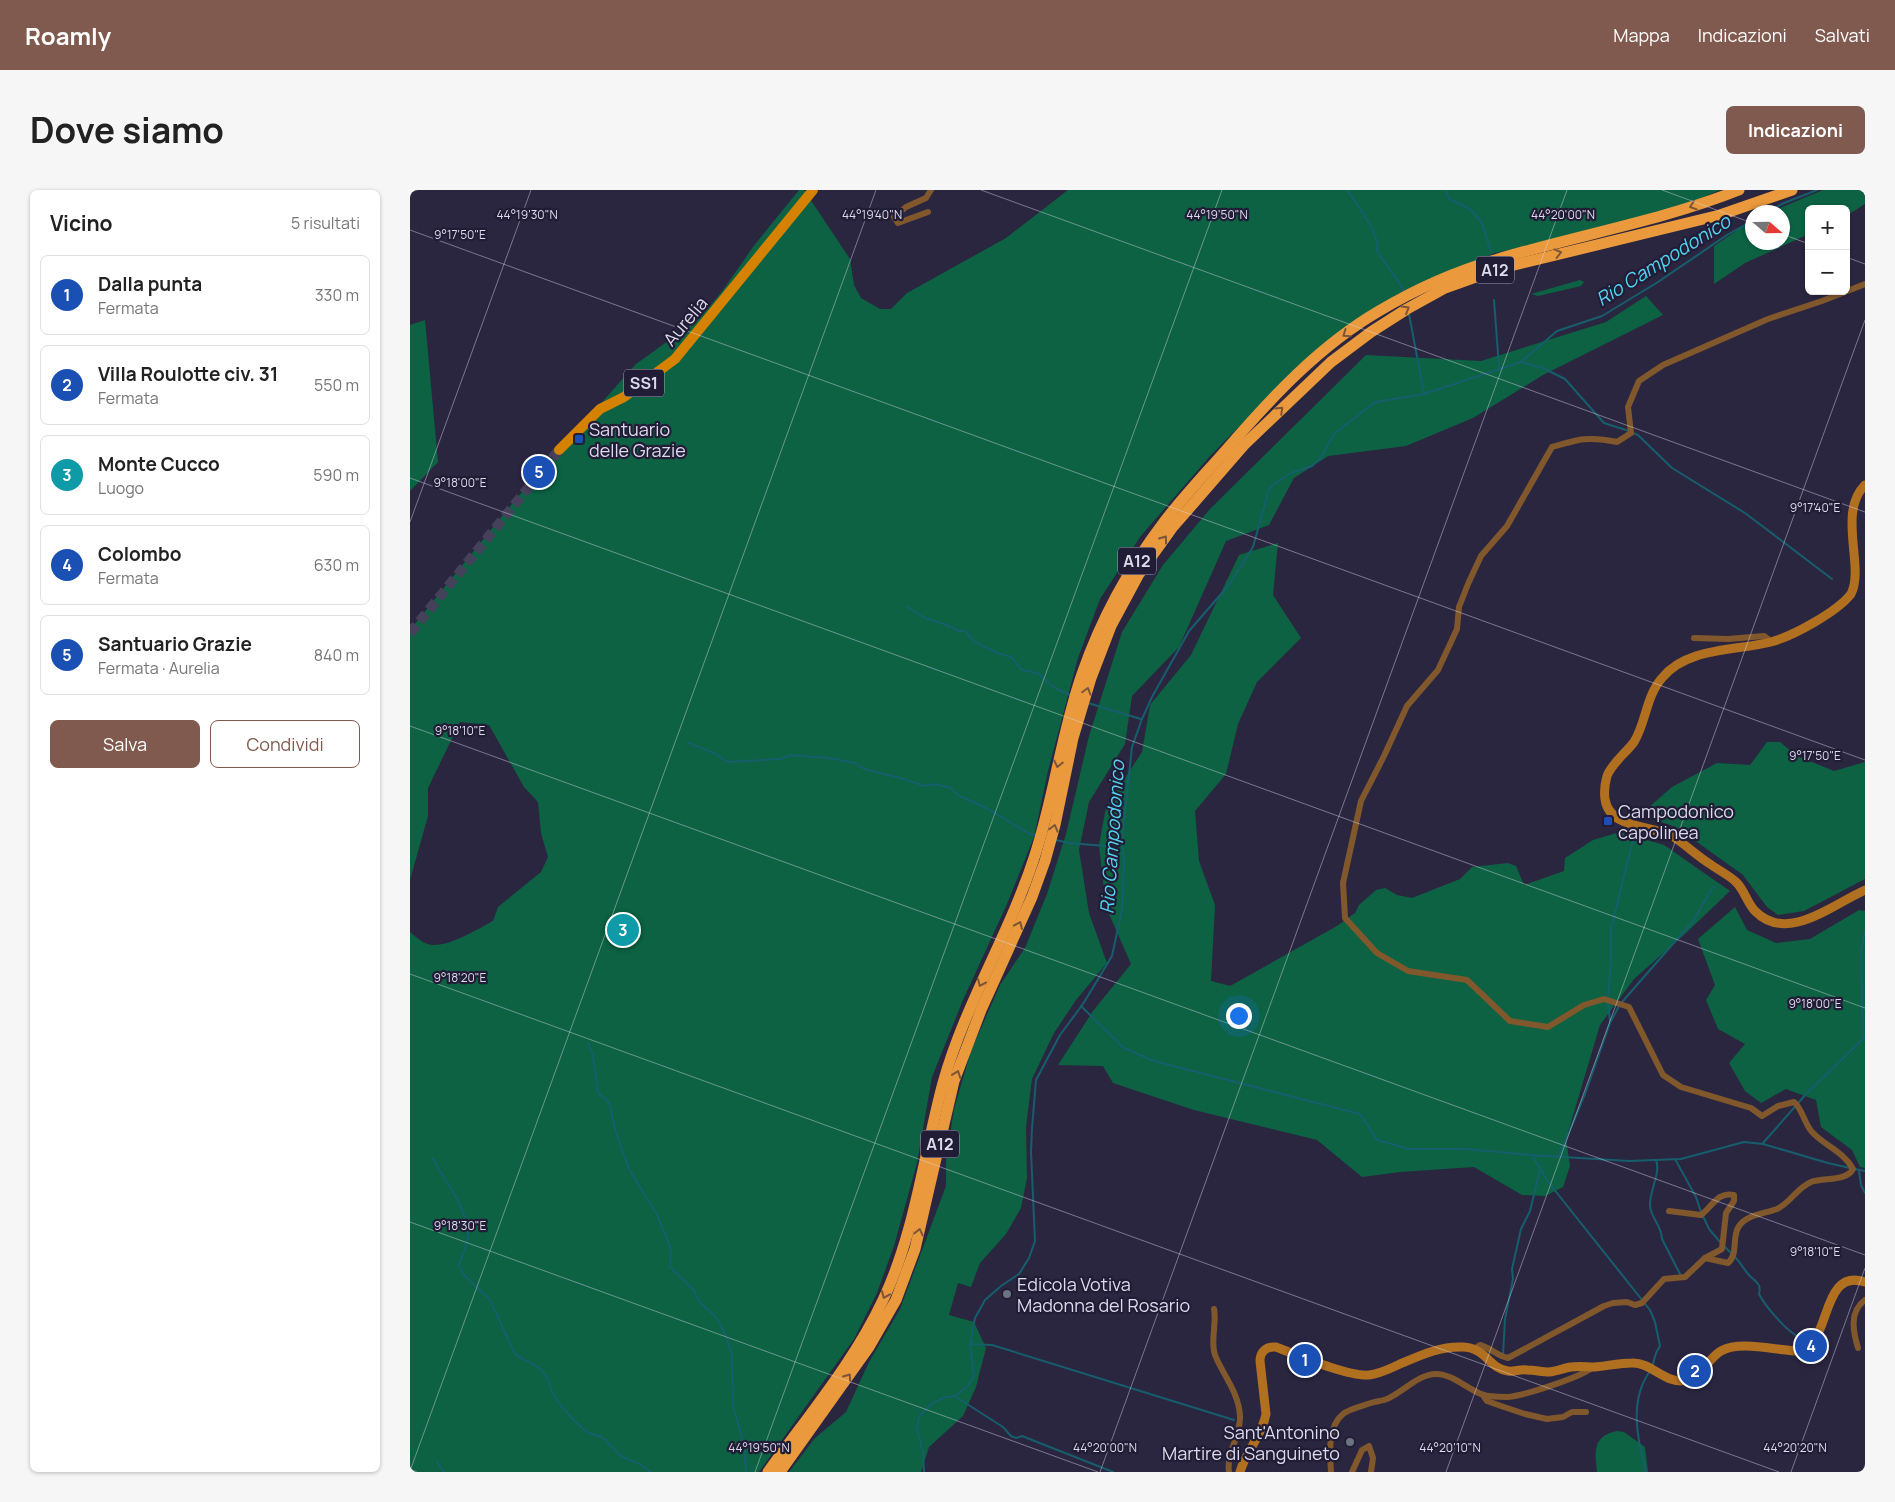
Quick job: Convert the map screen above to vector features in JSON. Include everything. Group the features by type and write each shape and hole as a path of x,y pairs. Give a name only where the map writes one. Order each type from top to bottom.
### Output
{"highway":[{"name":"A12","path":"780,1472 860,1343 885,1297 902,1249 944,1080 970,1007 1022,892 1040,859 1069,736 1091,678 1106,624 1182,508 1241,441 1265,406 1320,353 1378,312 1437,281 1495,260 1675,213 1739,190"},
{"name":"A12","path":"1241,441 1330,362 1370,332 1445,288 1498,269 1720,215 1792,190"},
{"name":"A12","path":"768,1472 816,1414"}],"main road":[{"name":"Aurelia","path":"559,450 600,409 624,397 675,359 813,190"}],"street":[{"path":"928,212 898,223 894,217 906,207 926,198 931,190"},
{"path":"1705,1258 1728,1262 1732,1259 1735,1235 1739,1225 1748,1218 1779,1208 1810,1182 1845,1177 1853,1169 1848,1160 1814,1134 1806,1125 1800,1107 1794,1102 1778,1106 1762,1116 1751,1108 1681,1087 1663,1075 1629,1007 1604,998 1584,1005 1548,1027 1510,1021 1466,980 1408,971 1377,953 1345,918 1343,883 1361,801 1407,706 1438,670 1457,629 1459,607 1481,556 1508,526 1552,447 1582,438 1599,438 1617,442 1631,433 1628,407 1640,381 1663,365 1768,319 1865,284"},
{"path":"1865,485 1858,493 1853,523 1857,572 1856,584 1851,594 1836,607 1810,624 1772,642 1697,656 1676,665 1662,677 1656,686 1634,741 1608,775 1604,792 1606,808 1618,819 1672,836 1736,882 1754,910 1764,919 1778,924 1807,920 1865,890"},
{"path":"1694,638 1728,639 1764,636 1772,642"},
{"path":"1474,1349 1480,1345 1508,1358 1604,1306 1613,1303 1627,1302 1635,1305 1642,1303 1664,1279 1685,1277 1705,1258 1722,1249 1726,1213 1734,1200 1734,1195 1728,1194 1714,1200 1701,1215 1669,1211"},
{"path":"1240,1472 1245,1456 1262,1431 1265,1420 1266,1414 1260,1361 1262,1353 1268,1348 1276,1347 1332,1367 1368,1375 1383,1372 1439,1349 1454,1348 1474,1349 1484,1354 1496,1366 1507,1371 1549,1372 1572,1366 1593,1367 1633,1362 1644,1364 1664,1377 1688,1380 1699,1374 1714,1355 1732,1347 1744,1346 1800,1351 1814,1340 1834,1293 1840,1285 1850,1280 1865,1282"},
{"path":"1858,1348 1853,1324 1856,1310 1865,1300"},
{"path":"1214,1309 1216,1318 1215,1356 1228,1380 1240,1412 1241,1424 1228,1465 1229,1472"},
{"path":"1331,1472 1330,1450 1334,1426 1343,1414 1376,1401 1388,1399 1427,1375 1448,1376 1483,1395 1508,1397 1588,1372 1593,1367"},
{"path":"1483,1395 1487,1401 1525,1414 1547,1419 1563,1417 1572,1412 1586,1412"},
{"path":"1352,1472 1362,1450 1369,1446 1373,1458 1371,1472"}],"green space":[{"path":"799,190 804,190 850,259 854,285 861,298 880,309 891,309 907,293 1006,238 1068,190 1720,190 1697,200 1613,226 1495,253 1396,295 1307,358 1210,456 1140,537 1100,599 1078,658 1048,771 1034,837 1007,904 963,1000 932,1077 917,1163 894,1246 877,1293 854,1339 759,1472 410,1472 410,932 418,939 434,945 457,940 493,921 498,907 541,872 548,857 541,833 538,802 524,787 489,725 460,722 428,788 428,816 410,880 410,630 515,500 636,364 700,318 723,290 753,247"},
{"path":"1823,190 1865,190 1865,204 1850,213 1850,205 1805,205 1805,236 1790,243 1790,205 1787,205"},
{"path":"1745,225 1745,250 1774,250 1745,263 1714,284 1714,246"},
{"path":"1580,280 1584,282 1581,286 1538,296 1531,294"},
{"path":"1646,296 1663,315 1543,375 1473,418 1406,446 1328,456 1294,478 1269,525 1226,541 1179,647 1132,696 1125,744 1089,802 1079,850 1089,913 1107,963 1076,1000 1054,1033 1032,1079 1026,1127 1027,1178 1021,1208 1006,1234 980,1263 971,1287 958,1283 949,1315 974,1322 986,1348 976,1387 963,1416 929,1447 921,1472 789,1472 815,1438 846,1412 869,1362 900,1309 946,1186 946,1161 954,1109 971,1051 1000,985 1025,948 1047,894 1066,834 1089,736 1122,632 1163,565 1210,509 1366,355 1481,361 1606,322"},
{"path":"425,320 438,462 410,491 410,325"},
{"path":"1278,543 1273,595 1301,638 1257,682 1238,724 1226,774 1195,811 1199,861 1215,905 1211,981 1230,986 1337,926 1355,913 1359,905 1376,890 1385,888 1397,895 1412,898 1460,879 1472,867 1508,863 1516,866 1524,885 1564,871 1565,858 1593,840 1620,832 1664,845 1730,891 1634,979 1600,1025 1566,1139 1570,1166 1563,1187 1545,1196 1522,1195 1474,1167 1400,1172 1362,1177 1317,1140 1194,1110 1113,1083 1103,1066 1058,1065 1093,1011 1131,964 1106,907 1099,845 1106,807 1142,752 1150,705 1191,655 1239,555"},
{"path":"1767,742 1780,742 1797,756 1834,771 1865,762 1865,879 1804,911 1778,915 1767,907 1743,875 1676,827 1640,815 1672,787 1717,763 1750,765"},
{"path":"1735,907 1747,930 1776,943 1810,939 1859,910 1865,911 1865,1168 1860,1167 1852,1150 1821,1127 1816,1100 1786,1089 1761,1103 1745,1091 1729,1063 1745,1044 1718,1029 1706,1000 1715,985 1698,939"},
{"path":"1624,1432 1645,1447 1648,1472 1597,1472 1596,1452 1599,1441 1609,1433"}],"waterway":[{"path":"1347,190 1372,228 1377,251 1405,292"},
{"path":"1446,190 1449,199 1470,209 1482,223 1491,251"},
{"name":"Rio Campodonico","path":"1780,205 1817,190"},
{"name":"Rio Campodonico","path":"924,1472 923,1452 917,1429 919,1417 931,1404 945,1397 955,1396 967,1387 974,1376 970,1344 975,1318 985,1300 1019,1274 1029,1258 1035,1241 1031,1152 1036,1080 1060,1035 1083,1004 1112,956 1122,909 1124,863 1122,840 1132,747 1152,697 1189,631 1229,585 1253,547 1269,489 1291,473 1312,466 1322,456 1334,434 1375,402 1424,394 1521,362 1557,331 1602,316 1745,225"},
{"path":"1494,300 1499,367"},
{"path":"1409,314 1424,394"},
{"path":"1521,362 1543,368 1565,379 1604,423 1629,431"},
{"path":"1633,433 1638,435 1672,468 1745,513 1832,579"},
{"path":"907,607 925,618 959,631 965,631 975,642 997,653 1011,657 1022,670 1038,673 1053,687 1070,695"},
{"path":"1088,703 1141,719"},
{"path":"689,743 716,754 728,762 781,759 789,755 829,758 855,763 864,769 924,786 933,784 951,788 958,795 986,808 1030,834 1037,835"},
{"path":"1056,840 1106,846 1122,840"},
{"path":"1608,997 1611,929 1633,840"},
{"path":"1622,1002 1693,921 1713,887"},
{"path":"1863,1039 1861,952 1865,931"},
{"path":"1608,1002 1610,1022"},
{"path":"1081,1006 1124,1048 1154,1061 1360,1114 1377,1140 1409,1149 1466,1149 1629,1161 1681,1159 1744,1142 1763,1144 1850,1168"},
{"path":"1559,1156 1585,1094 1610,1023 1619,1006"},
{"path":"1763,1143 1807,1093 1865,1037"},
{"path":"588,1043 593,1056 598,1093 609,1102 616,1133 630,1171 656,1213 667,1238 671,1252 670,1267 693,1289 699,1301 717,1318 727,1339 732,1356 733,1406 744,1445 746,1472"},
{"path":"1532,1155 1549,1183 1650,1310 1655,1322 1660,1346 1652,1367"},
{"path":"433,1159 460,1206 467,1225 467,1242 459,1265 464,1275 490,1300 515,1354 535,1365 544,1373 553,1394 581,1427 589,1433 600,1436 620,1455 643,1466 650,1472"},
{"path":"1675,1159 1696,1197 1701,1212"},
{"path":"1656,1160 1657,1171 1650,1206 1662,1234 1662,1239 1681,1276"},
{"path":"1855,1169 1865,1171"},
{"path":"1503,1355 1505,1319 1513,1279 1512,1269 1521,1229 1530,1211 1540,1170"},
{"path":"1859,1171 1861,1185 1865,1193"},
{"path":"1703,1216 1709,1229 1721,1243"},
{"path":"1724,1246 1732,1254"},
{"path":"1735,1257 1757,1282 1760,1290 1759,1294 1770,1311 1797,1336"},
{"path":"970,1344 992,1345 1234,1420"},
{"path":"1646,1472 1638,1433 1637,1407 1643,1382 1650,1371"},
{"path":"956,1397 1003,1427 1011,1436 1016,1438 1022,1436 1113,1472"},
{"path":"437,1462 444,1472"}],"tunnel":[{"path":"410,633 559,450"}],"place":[{"name":"Santuario delle Grazie","path":"579,439"},
{"name":"Santuario Grazie","path":"539,472"},
{"name":"Campodonico capolinea","path":"1608,821"},
{"name":"Monte Cucco","path":"623,930"},
{"name":"Edicola Votiva Madonna del Rosario","path":"1007,1294"},
{"name":"Colombo","path":"1811,1346"},
{"name":"Dalla punta","path":"1305,1360"},
{"name":"Villa Roulotte civ. 31","path":"1695,1371"},
{"name":"Sant'Antonino Martire di Sanguineto","path":"1350,1442"}]}
